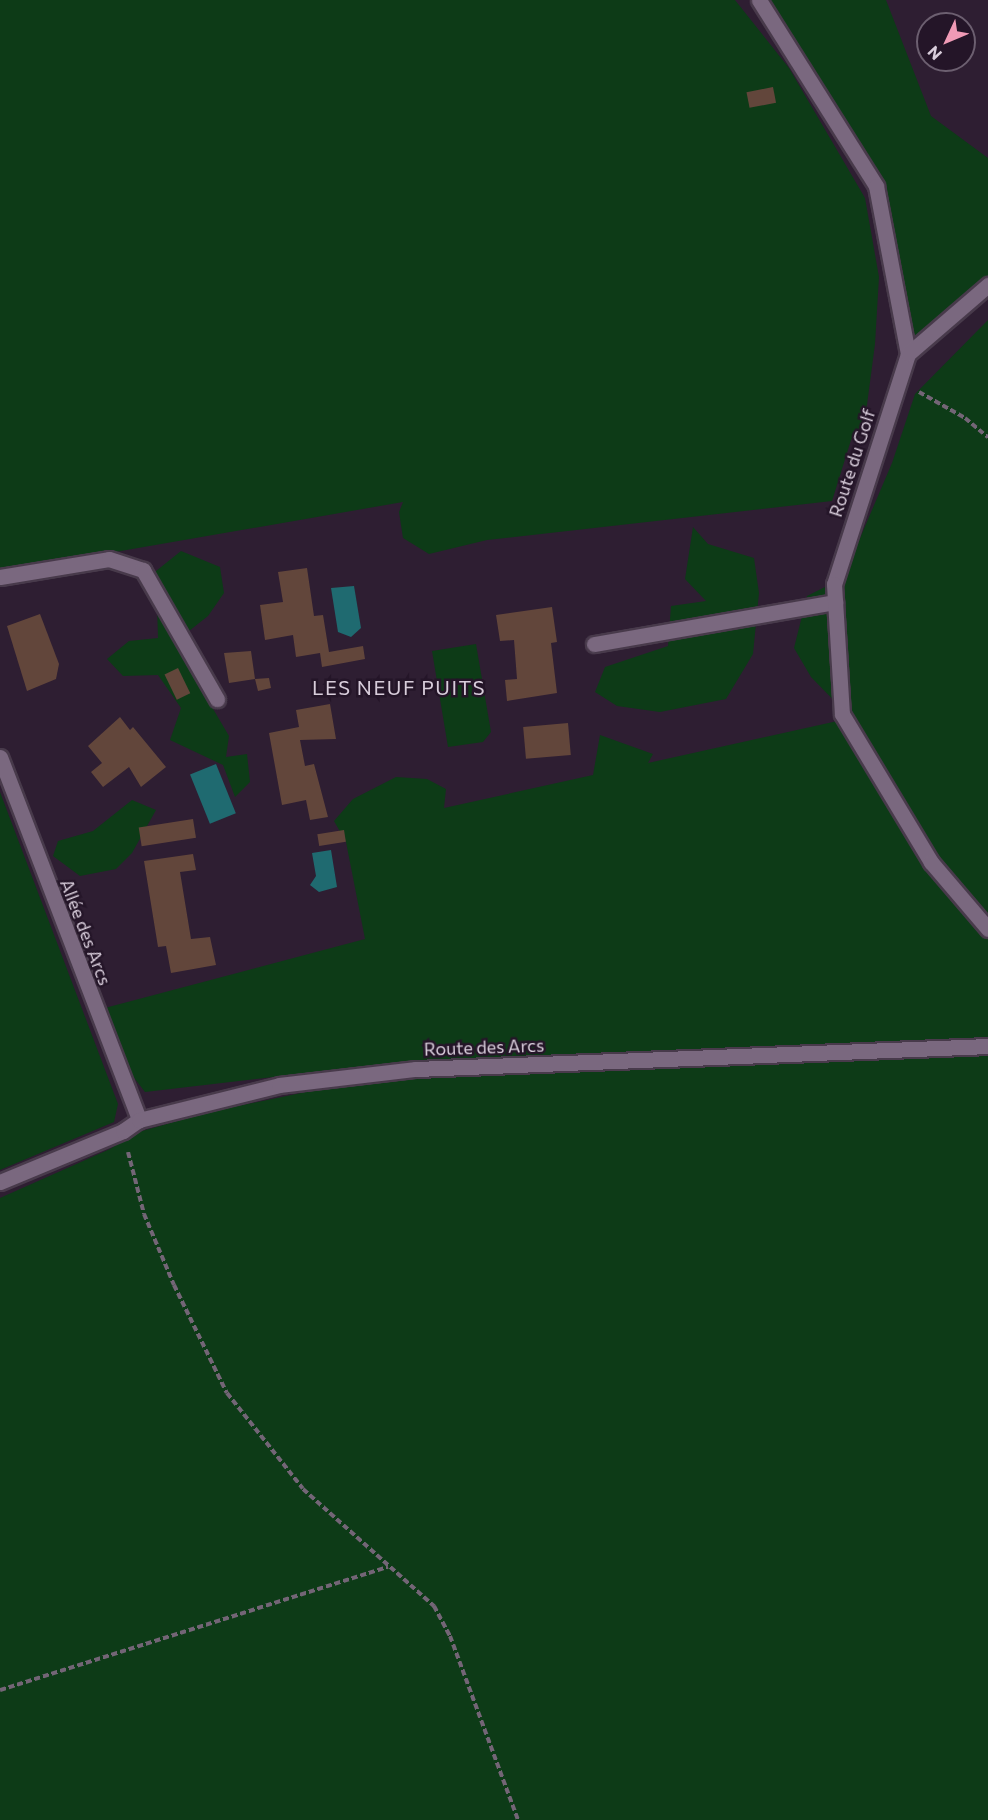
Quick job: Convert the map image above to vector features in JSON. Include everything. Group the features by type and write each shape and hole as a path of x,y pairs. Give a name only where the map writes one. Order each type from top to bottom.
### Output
{"street":[{"name":"Route du Golf","path":"759,0 776,23 876,186 908,354 834,584 842,714 931,862 988,929"},
{"path":"908,354 988,285"},
{"path":"0,577 109,559 143,570 217,699"},
{"path":"594,645 835,602"},
{"name":"Allée des Arcs","path":"0,757 139,1120"},
{"name":"Route des Arcs","path":"0,1182 123,1131 139,1120 279,1085 416,1069 988,1046"}],"path":[{"path":"895,394 921,392 988,437"},
{"path":"123,1131 144,1214 174,1285 227,1393 303,1489 434,1606 440,1616 518,1820"},
{"path":"0,1690 388,1567"}],"shaded area":[{"path":"0,0 735,0 789,68 865,198 879,277 875,344 865,420 851,440 832,501 487,540 429,554 403,538 399,512 403,502 0,572"},
{"path":"759,0 886,0 931,116 988,158 988,285 908,354 876,186"},
{"path":"988,320 988,1820 0,1820 0,1198 110,1149 135,1133 209,1112 335,1086 430,1073 865,1060 857,1054 394,1063 145,1092 128,1070 101,1009 365,939 346,842 334,821 353,799 396,777 427,779 446,789 444,808 593,775 600,735 653,754 648,763 851,718 811,677 794,648 807,596 843,578 892,463 915,394"},
{"path":"693,527 708,544 754,558 759,593 753,654 726,699 660,712 617,706 595,692 605,667 668,646 671,606 706,601 685,579"},
{"path":"181,551 220,567 224,593 208,616 189,631 189,668 229,736 226,757 247,754 250,782 235,797 223,765 170,740 181,708 158,675 123,676 107,659 129,641 158,638 156,571"},
{"path":"354,586 361,628 351,637 338,632 331,588"},
{"path":"476,644 491,732 483,742 448,747 432,651"},
{"path":"216,764 236,813 210,824 190,774"},
{"path":"0,792 118,1104 114,1122 0,1170"},
{"path":"132,800 156,810 132,853 116,869 80,876 53,856 58,841 93,831"},
{"path":"331,850 337,887 319,892 310,885 316,876 312,853"}],"building":[{"path":"773,87 776,103 750,108 746,92"},
{"path":"307,568 314,616 323,615 329,652 363,646 365,659 322,667 320,653 296,657 293,635 265,640 260,605 283,602 278,572"},
{"path":"552,607 557,642 551,643 557,693 507,701 505,680 517,679 514,640 500,641 496,615"},
{"path":"40,614 59,664 56,679 27,691 7,626"},
{"path":"251,651 255,679 229,683 224,653"},
{"path":"178,668 190,693 177,700 165,675"},
{"path":"269,678 271,688 258,691 255,679"},
{"path":"330,704 336,739 300,740 305,766 314,764 328,817 310,820 306,800 282,805 269,733 299,727 296,710"},
{"path":"120,717 130,730 133,727 166,767 141,787 129,767 103,787 91,772 102,763 88,746"},
{"path":"568,723 571,755 526,759 523,727"},
{"path":"193,819 196,838 142,846 139,828"},
{"path":"344,830 346,842 319,846 317,834"},
{"path":"193,854 196,870 180,872 191,939 210,937 216,965 171,973 166,946 158,947 144,861"}],"district":[{"name":"LES NEUF PUITS","path":"399,687"}]}
